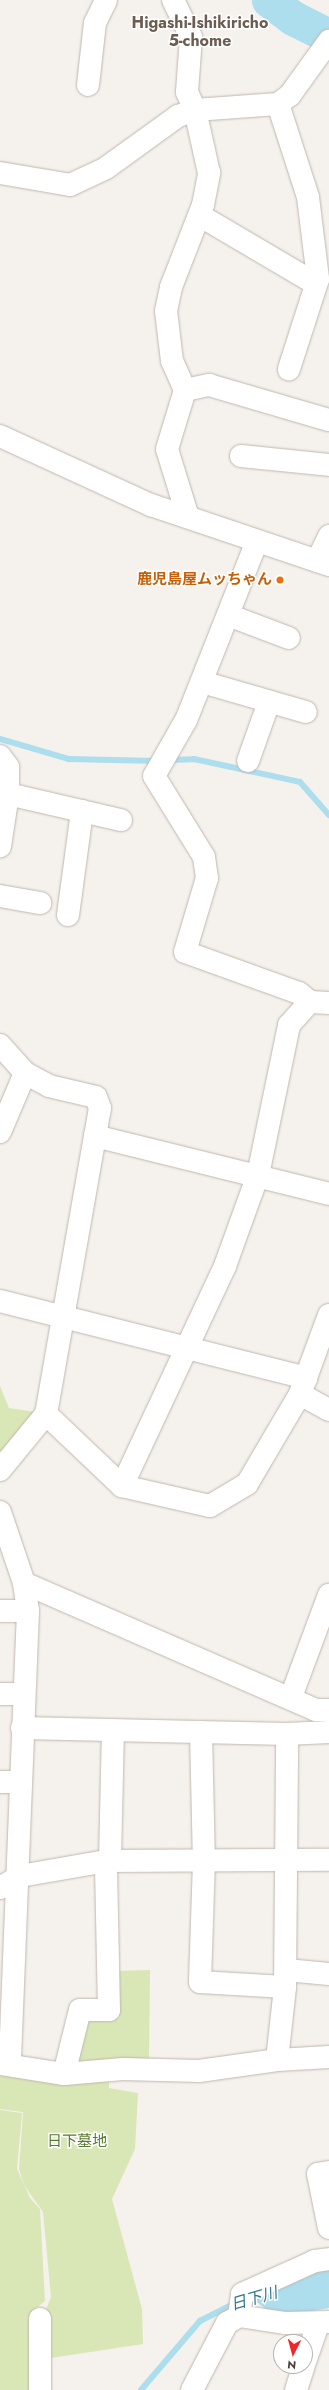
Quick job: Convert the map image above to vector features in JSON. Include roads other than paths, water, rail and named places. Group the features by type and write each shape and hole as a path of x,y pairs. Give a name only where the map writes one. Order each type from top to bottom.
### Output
{"street":[{"path":"88,85 95,23 106,0"},
{"path":"174,0 191,37 187,92 195,110 209,173 199,215 171,287 166,311 172,361 185,390 167,449 188,517"},
{"path":"0,173 70,185 106,168 178,116 195,110 278,104 290,95 325,53"},
{"path":"278,104 308,197 316,255 316,284 289,369"},
{"path":"199,215 316,284"},
{"path":"185,390 209,385 329,420"},
{"path":"0,436 152,505 323,563 329,536"},
{"path":"241,456 329,464"},
{"path":"122,1486 225,1266 258,1175 289,1025 319,1003 299,993 185,952 207,878 204,857 154,776 186,720 257,541"},
{"path":"228,615 289,638"},
{"path":"202,682 306,712"},
{"path":"248,761 269,702"},
{"path":"0,756 8,767 8,794 0,846"},
{"path":"8,794 121,820"},
{"path":"68,915 82,811"},
{"path":"0,896 40,903"},
{"path":"0,1045 25,1073 49,1086 96,1097 100,1108 66,1317 46,1414 0,1470"},
{"path":"0,1132 25,1073"},
{"path":"95,1136 258,1175 329,1194"},
{"path":"0,1301 188,1346 303,1386 329,1410"},
{"path":"46,1414 122,1486 210,1506 247,1484 303,1386 329,1315"},
{"path":"0,1512 24,1583 28,1611 22,1728 11,1782 20,1876 5,2064 64,2074 124,2069 216,2071 277,2060 329,2057"},
{"path":"24,1583 290,1697 316,1710 329,1710"},
{"path":"290,1697 329,1595"},
{"path":"0,1611 28,1611"},
{"path":"0,1694 24,1694"},
{"path":"22,1728 287,1734 329,1732"},
{"path":"64,2074 80,2010 109,2010 108,1861 113,1731"},
{"path":"201,1732 204,1861 200,1982 286,1978 329,1974"},
{"path":"277,2060 286,1978 288,1860 287,1734"},
{"path":"0,1888 20,1876 108,1861 329,1860"},
{"path":"329,2172 318,2174 329,2228"},
{"path":"192,2390 227,2323 240,2307 242,2294 316,2261 329,2259"},
{"path":"240,2307 323,2323 313,2345"},
{"path":"40,2319 40,2390"},
{"path":"296,2390 301,2374"}],"water":[{"path":"329,2270 329,2308 302,2313 267,2310 254,2300 308,2273"}],"waterway":[{"path":"269,0 293,18 329,36"},
{"path":"0,739 69,759 158,761"},
{"path":"169,760 194,759 300,782 329,815"},
{"name":"日下川","path":"141,2390 200,2321 235,2303"}],"place":[{"name":"鹿児島屋ムッちゃん","path":"280,580"}],"district":[{"name":"Higashi-Ishikiricho 5-chome","path":"200,32"}],"park label":[{"name":"日下墓地","path":"77,2142"}]}
